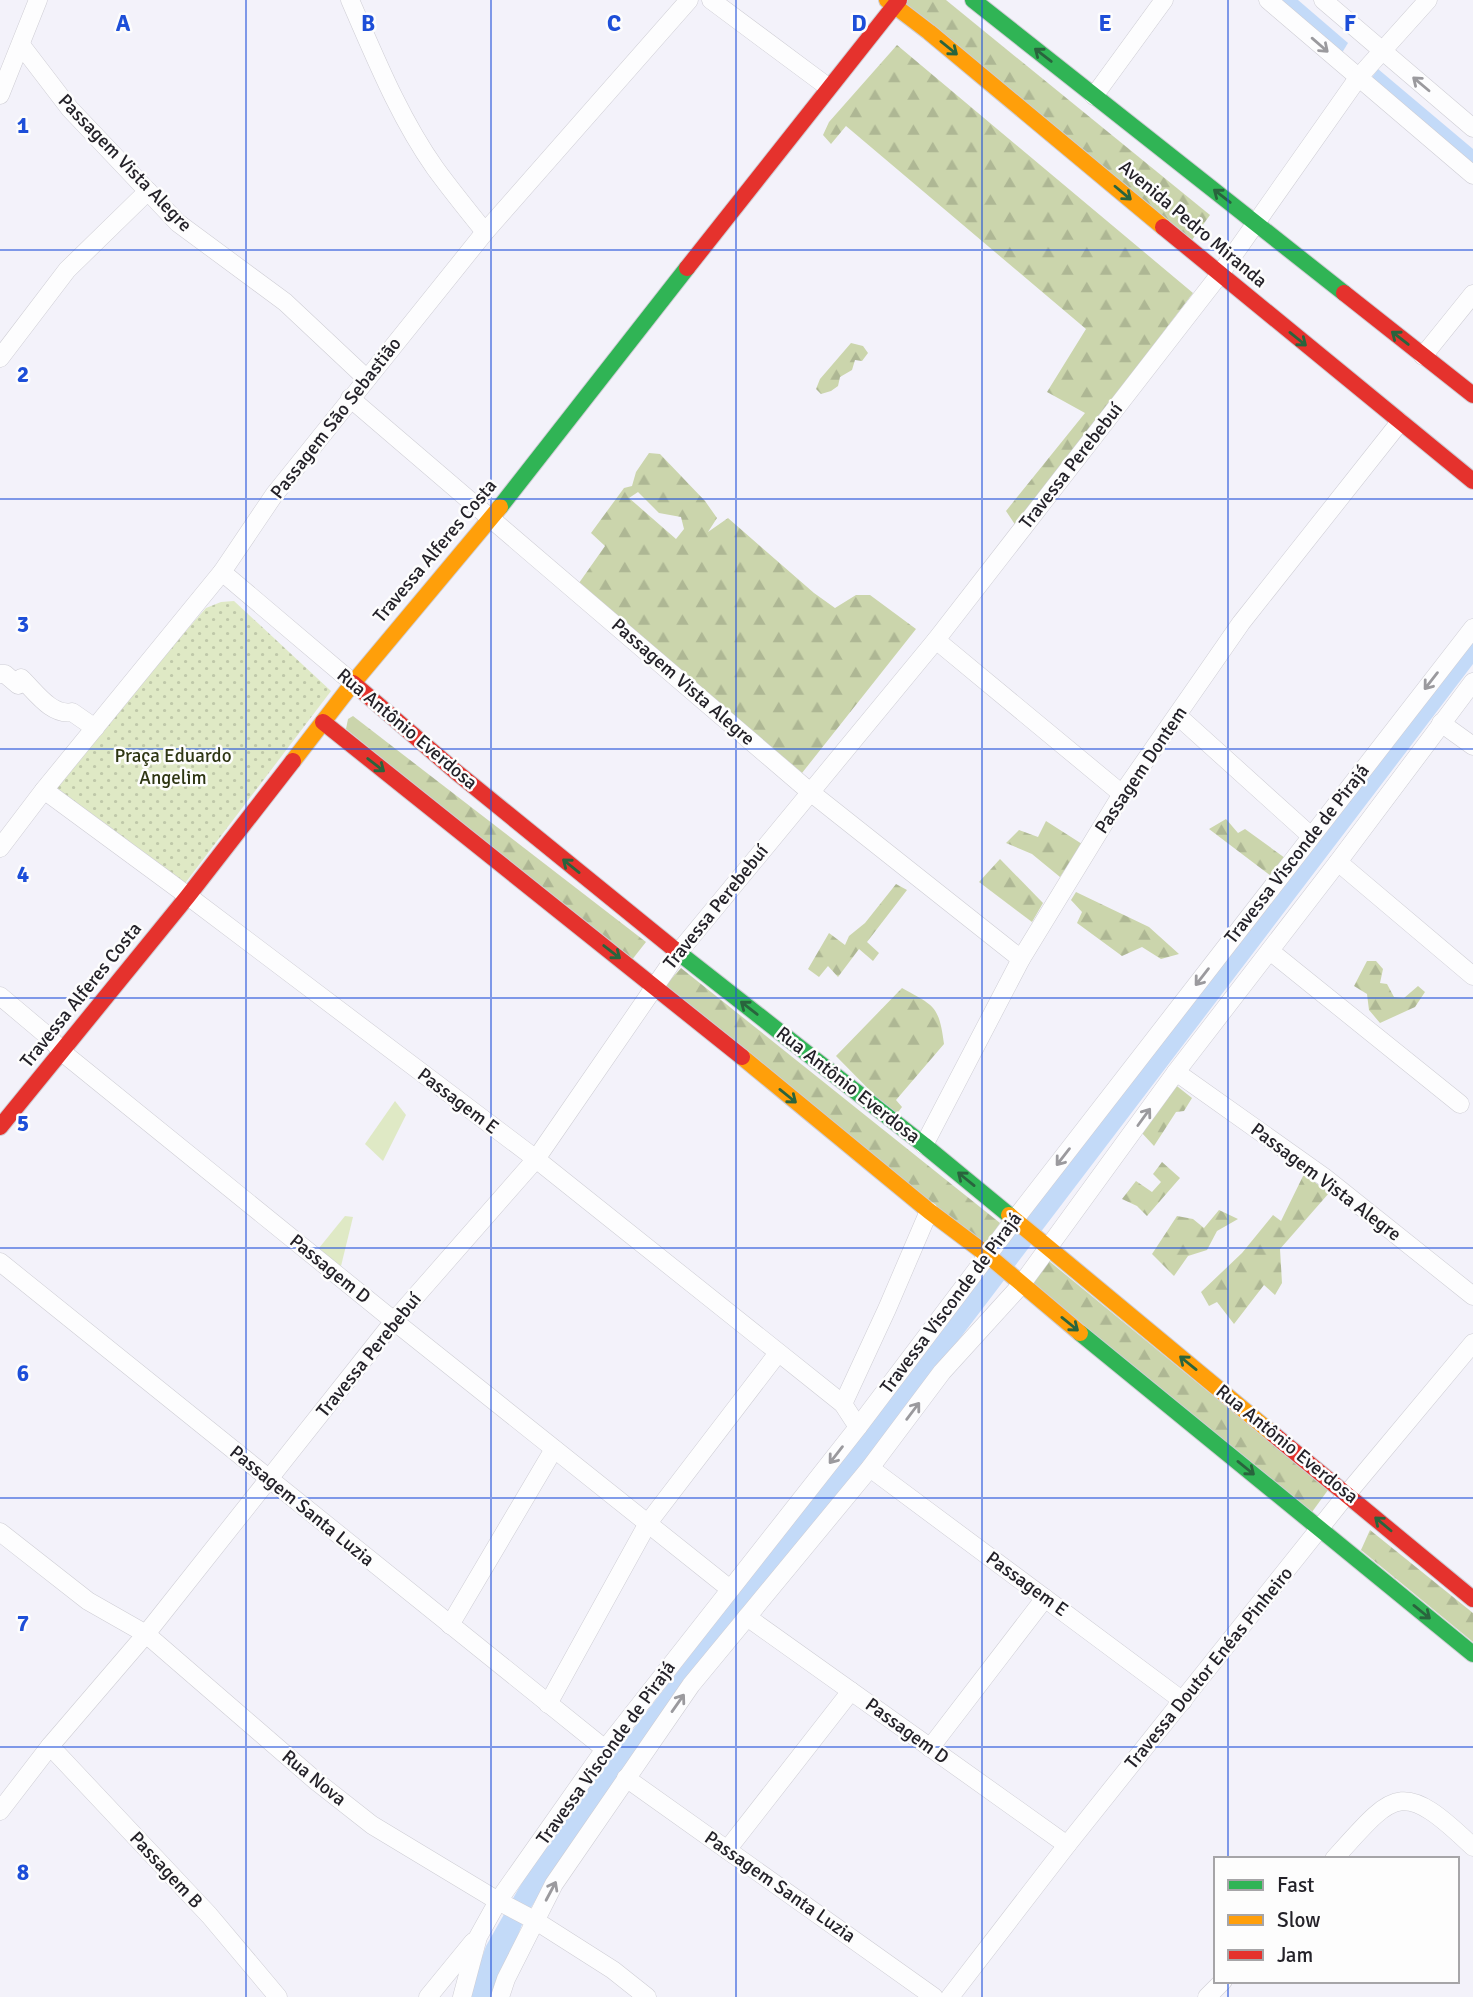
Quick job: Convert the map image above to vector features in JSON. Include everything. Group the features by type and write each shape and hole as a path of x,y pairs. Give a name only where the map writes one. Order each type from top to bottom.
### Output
{"street":[{"path":"0,95 38,0"},
{"path":"350,0 384,78 407,122 434,167 485,232"},
{"name":"Passagem São Sebastião","path":"0,848 222,572 274,495 485,232 689,0"},
{"path":"711,0 828,87"},
{"name":"Avenida Pedro Miranda","path":"973,0 1473,395"},
{"path":"1094,96 1164,0"},
{"path":"1268,0 1473,175"},
{"path":"1323,0 1473,128"},
{"name":"Travessa Perebebuí","path":"0,1811 50,1746 146,1634 394,1321 536,1159 678,953 936,640 1220,274 1358,78 1427,0"},
{"name":"Travessa Alferes Costa","path":"0,1127 188,896 353,683 492,517 894,2"},
{"name":"Avenida Pedro Miranda","path":"894,2 1473,481"},
{"name":"Passagem Vista Alegre","path":"21,45 70,109 177,223 285,302 367,379"},
{"path":"0,358 67,270 148,191"},
{"path":"1423,356 1473,294"},
{"name":"Passagem Vista Alegre","path":"351,398 809,791 1021,959"},
{"name":"Passagem Dontem","path":"924,1145 1021,959 1122,794 1241,623 1400,422"},
{"name":"Rua Antônio Everdosa","path":"222,572 466,779 678,953 924,1145 1473,1599"},
{"name":"Travessa Visconde de Pirajá","path":"462,1997 478,1937 605,1749 858,1427 1473,628"},
{"path":"936,640 1122,794"},
{"path":"0,674 5,674 18,685 21,678 52,708 63,714 72,712 95,729"},
{"name":"Travessa Visconde de Pirajá","path":"500,1997 531,1919 691,1685 870,1468 942,1371 1019,1283 1473,682"},
{"path":"1178,716 1311,836"},
{"path":"323,722 654,985 929,1211 989,1256 1473,1654"},
{"path":"1441,723 1473,746"},
{"name":"Passagem E","path":"44,790 536,1159 843,1404 858,1427"},
{"path":"1338,862 1473,976"},
{"path":"1270,951 1460,1104"},
{"name":"Passagem D","path":"0,996 50,1038 62,1052 730,1589"},
{"name":"Passagem Vista Alegre","path":"1176,1072 1324,1177 1473,1296"},
{"path":"843,1404 929,1211"},
{"name":"Passagem Santa Luzia","path":"0,1262 605,1749"},
{"name":"Travessa Doutor Enéas Pinheiro","path":"950,1997 1067,1845 1347,1494 1473,1343"},
{"path":"548,1704 648,1523 778,1353"},
{"path":"450,1625 554,1449"},
{"name":"Passagem E","path":"870,1468 1183,1701"},
{"name":"Rua Nova","path":"0,1532 88,1601 146,1634 316,1781 372,1825 612,1969 647,1997"},
{"path":"930,1748 1045,1598"},
{"name":"Passagem D","path":"747,1617 1067,1845"},
{"path":"727,1850 851,1691"},
{"name":"Passagem B","path":"50,1746 209,1915 278,1997"},
{"name":"Passagem Santa Luzia","path":"626,1778 934,1997"},
{"path":"1336,1857 1377,1811 1396,1801 1413,1801 1428,1808 1446,1820 1473,1847"},
{"path":"428,1997 478,1937"},
{"path":"1207,1997 1221,1983"}],"green space":[{"path":"899,0 946,0 1210,215 1192,240"},
{"path":"897,45 1193,293 1016,526 1006,511 1085,413 1047,392 1086,329 846,126 831,144 823,135 829,122"},
{"path":"851,343 863,346 868,353 862,361 855,360 852,370 840,377 838,386 821,394 816,389 820,379"},
{"path":"649,453 660,454 705,501 717,518 708,532 728,518 835,608 856,595 870,595 916,629 802,773 579,583 605,546 591,533 624,488 632,486 636,472","holes":["638,492 659,513 681,517 684,529 676,539 629,498"]},
{"name":"Praça Eduardo Angelim","path":"234,601 331,691 183,886 48,788 206,608 221,602"},
{"path":"353,716 646,942 631,961 346,729 348,719"},
{"path":"1226,819 1238,833 1245,829 1285,858 1271,876 1209,829"},
{"path":"1046,821 1082,844 1060,877 1032,854 1006,843 1019,830 1038,837"},
{"path":"1000,859 1043,903 1032,922 979,882"},
{"path":"896,884 907,890 867,942 879,953 873,961 859,949 838,977 828,966 819,977 808,969 829,933 845,945 849,936 865,923"},
{"path":"1076,892 1149,927 1179,954 1161,959 1142,947 1122,956 1077,923 1082,912 1071,900"},
{"path":"1367,961 1376,961 1383,969 1380,983 1387,984 1394,997 1404,998 1418,986 1425,992 1415,1007 1380,1023 1369,1010 1367,994 1354,986"},
{"path":"681,968 1000,1223 984,1247 663,988"},
{"path":"902,988 933,1008 940,1021 944,1044 896,1100 902,1107 895,1116 836,1056"},
{"path":"1173,1083 1192,1098 1184,1111 1176,1112 1154,1146 1141,1132"},
{"path":"395,1101 406,1115 383,1161 365,1144"},
{"path":"1162,1162 1180,1178 1147,1216 1137,1206 1122,1199 1136,1181 1152,1192 1161,1182 1153,1174"},
{"path":"1304,1174 1329,1193 1280,1249 1282,1283 1275,1295 1264,1285 1234,1324 1217,1302 1209,1306 1201,1292 1242,1253 1273,1215 1281,1221"},
{"path":"1219,1210 1238,1219 1217,1231 1207,1250 1188,1256 1174,1276 1152,1254 1177,1216 1193,1219 1204,1228"},
{"path":"345,1216 353,1217 341,1266 315,1253"},
{"path":"1049,1261 1328,1490 1312,1512 1031,1285"},
{"path":"1370,1530 1473,1613 1473,1642 1361,1550"}],"water":[{"path":"1273,0 1298,0 1348,43 1340,56"},
{"path":"1378,69 1473,149 1473,169 1370,80"},
{"path":"1473,633 1473,664 553,1873 525,1917 494,1997 468,1997 486,1946 541,1849"}],"traffic: fast":[{"path":"973,0 1344,293"},
{"path":"500,507 687,268"},
{"path":"674,949 1009,1215"},
{"path":"1080,1333 1473,1654"}],"traffic: slow":[{"path":"887,0 1163,227"},
{"path":"293,761 353,683 500,507"},
{"path":"742,1057 1080,1333"},
{"path":"1009,1215 1273,1434"}],"traffic: jam":[{"path":"687,268 899,0"},
{"path":"1163,227 1473,481"},
{"path":"1344,293 1473,395"},
{"path":"353,683 455,771 674,949"},
{"path":"323,722 742,1057"},
{"path":"0,1127 188,896 293,761"},
{"path":"1273,1434 1473,1599"}]}
